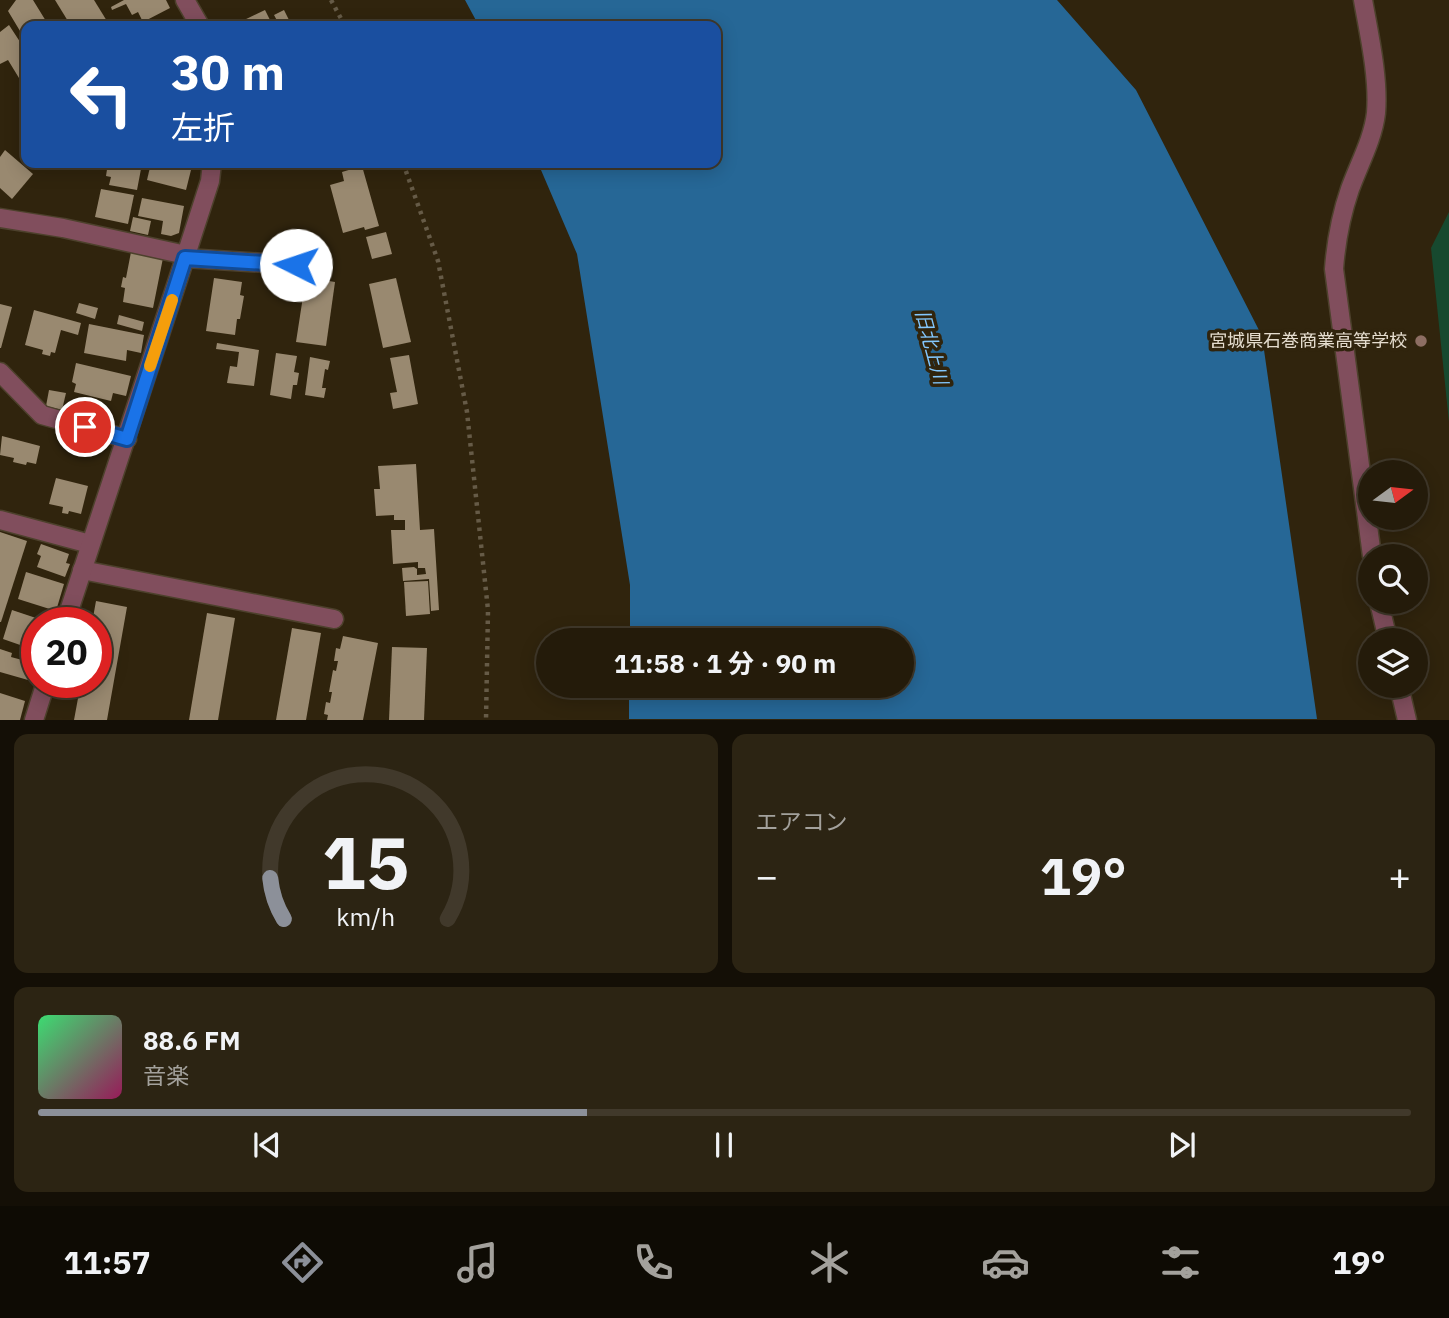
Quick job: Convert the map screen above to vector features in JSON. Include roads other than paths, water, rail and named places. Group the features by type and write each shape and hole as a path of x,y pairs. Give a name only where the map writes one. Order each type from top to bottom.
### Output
{"street":[{"path":"185,0 197,21"},
{"path":"1363,0 1376,113 1346,204 1334,269 1370,544"},
{"path":"70,607 186,256 210,181 211,168"},
{"path":"0,218 63,228 186,256 296,265"},
{"path":"0,372 42,415 127,439"},
{"path":"0,520 90,544"},
{"path":"82,570 334,619"},
{"path":"34,719 41,698"},
{"path":"1402,698 1407,719"}],"water":[{"name":"旧北上川","path":"465,0 1057,0 1136,90 1262,336 1317,719 629,719 629,698 914,698 914,628 630,628 630,585 577,254 540,168 721,168 721,21 476,21"}],"place":[{"name":"宮城県石巻商業高等学校","path":"1421,341"}]}
